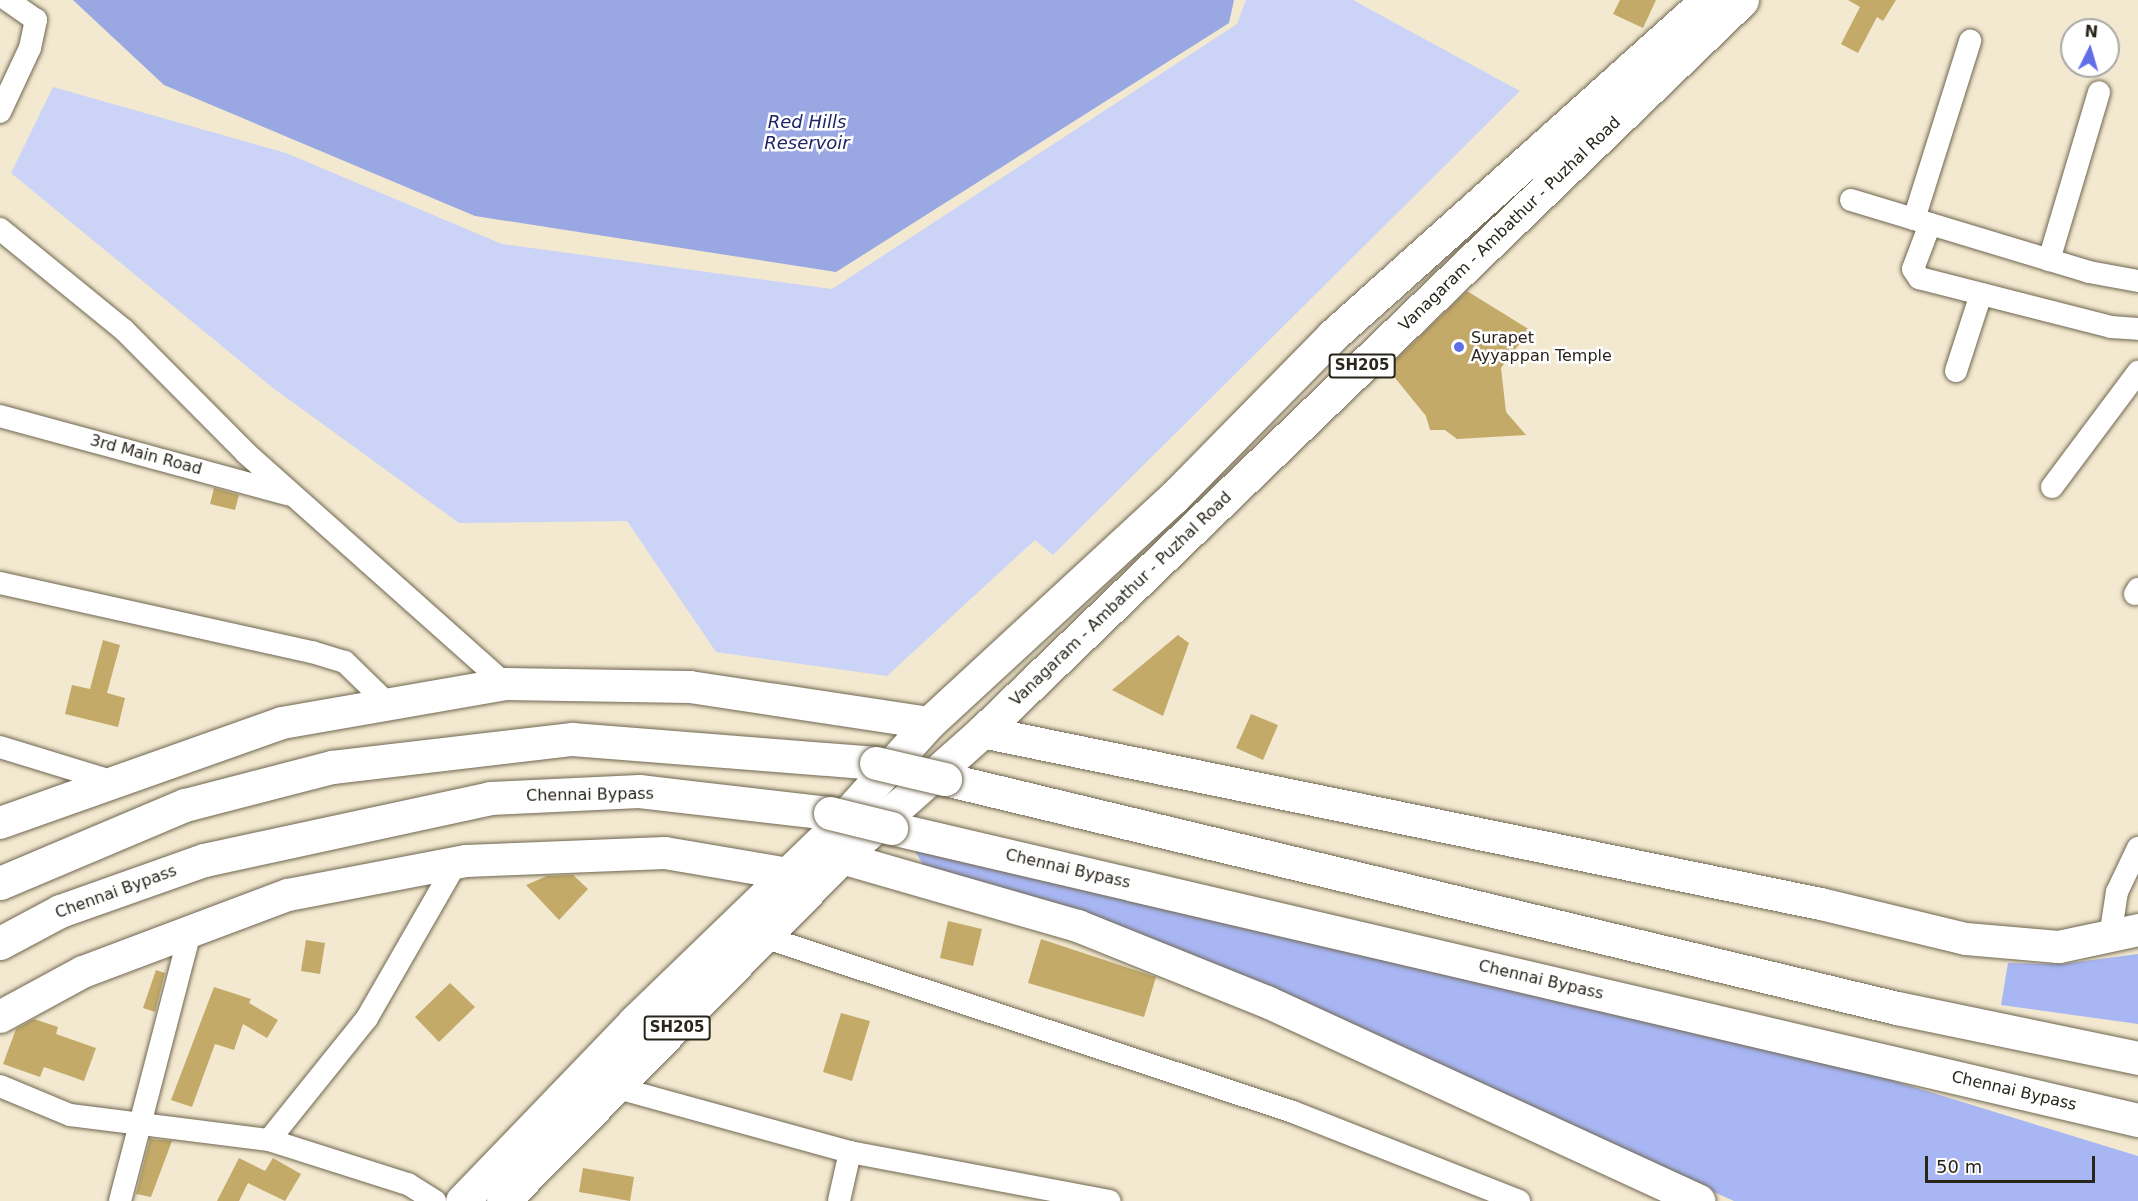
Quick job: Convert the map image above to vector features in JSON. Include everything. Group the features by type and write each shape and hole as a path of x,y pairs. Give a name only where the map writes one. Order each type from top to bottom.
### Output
{"main road":[{"path":"462,1201 634,1022 805,876 929,723 1425,252 1707,0"},
{"name":"Vanagaram - Ambathur - Puzhal Road","path":"503,1201 614,1086 764,938 805,876 842,858 982,732 1742,0"},
{"path":"1425,252 1451,281"},
{"path":"0,883 185,805 332,767 572,738 862,760 1897,1008 2138,1058"},
{"name":"Chennai Bypass","path":"0,943 60,911 204,860 489,798 639,791 830,813 2138,1120"}],"street":[{"path":"0,112 30,48 36,20 7,0"},
{"path":"1970,41 1922,221 1913,269 1919,278 2138,329"},
{"path":"2049,260 2099,92"},
{"path":"1851,200 2049,260 2138,281"},
{"path":"0,229 124,330 293,495 506,684"},
{"path":"1956,371 1981,294"},
{"path":"2052,487 2138,372"},
{"name":"3rd Main Road","path":"0,416 293,495"},
{"path":"0,583 312,652 345,662 388,704"},
{"path":"0,823 111,781 282,723 506,684 690,687 929,723"},
{"path":"982,732 1821,904 1966,939 2059,947 2124,934 2117,892 2138,848"},
{"path":"0,747 111,781"},
{"path":"0,1017 83,972 288,895 456,863 666,853 805,876"},
{"path":"842,858 1078,926 1267,1002 1699,1201"},
{"path":"269,1140 367,1018 456,863"},
{"path":"120,1201 190,932"},
{"path":"764,938 1293,1112 1519,1201"},
{"path":"0,1086 70,1115 141,1121 269,1140 408,1184 435,1201"},
{"path":"614,1086 850,1152 1078,1198 1109,1201"},
{"path":"839,1201 850,1152"}],"shaded area":[{"path":"1246,0 1353,0 1520,91 1053,555 1035,540 887,676 716,652 627,521 459,523 273,388 11,173 53,87 286,153 502,244 832,289 1237,24"},
{"path":"915,851 1832,1062 2138,1156 2138,1201 1734,1201 1567,1126 925,868"},
{"path":"2138,954 2138,1024 2001,1005 2008,963 2062,964"}],"water":[{"name":"Red Hills Reservoir","path":"73,0 1234,0 1229,23 836,272 475,216 164,85"}],"building":[{"path":"1620,0 1656,0 1643,28 1613,14"},
{"path":"1848,0 1896,0 1883,21 1877,17 1858,53 1841,44 1860,7"},
{"name":"Surapet Ayyappan Temple","path":"1467,291 1530,330 1501,368 1506,412 1526,435 1457,439 1445,430 1430,430 1426,416 1387,368"},
{"path":"214,488 239,495 235,510 210,504"},
{"path":"1178,635 1189,643 1163,716 1112,690"},
{"path":"103,640 120,645 107,693 125,698 118,727 65,714 72,685 90,689"},
{"path":"1251,714 1278,725 1263,760 1236,748"},
{"path":"573,875 588,889 559,920 526,885 547,876"},
{"path":"948,921 982,929 973,966 940,958"},
{"path":"1041,939 1156,977 1144,1017 1028,983"},
{"path":"306,940 325,943 320,974 301,971"},
{"path":"156,970 165,973 155,1012 143,1008"},
{"path":"450,983 475,1007 439,1042 415,1017"},
{"path":"214,987 251,999 249,1003 278,1020 267,1038 243,1024 234,1050 215,1044 192,1107 171,1100"},
{"path":"841,1013 870,1021 852,1081 823,1072"},
{"path":"34,1019 58,1027 56,1034 96,1048 84,1081 44,1067 40,1077 3,1064 16,1029"},
{"path":"150,1139 172,1141 151,1197 136,1194"},
{"path":"239,1158 265,1171 273,1158 301,1174 285,1201 248,1183 239,1201 217,1201"},
{"path":"583,1168 634,1177 630,1201 579,1192"}],"place":[{"name":"Surapet Ayyappan Temple","path":"1459,347"}]}
